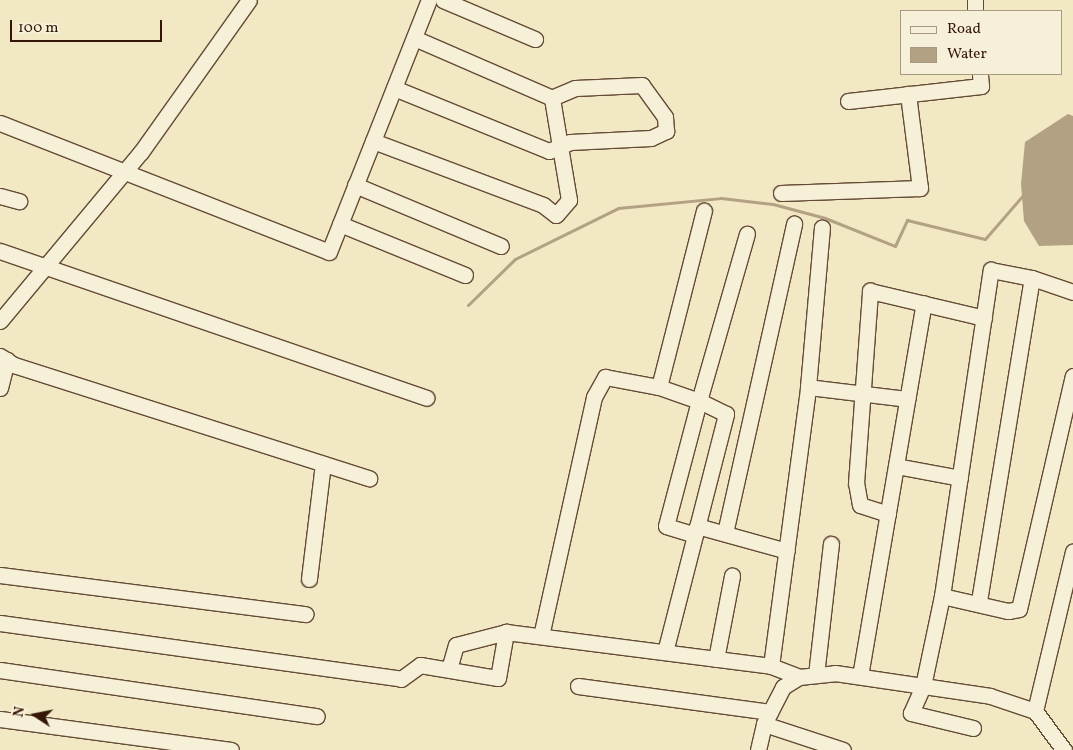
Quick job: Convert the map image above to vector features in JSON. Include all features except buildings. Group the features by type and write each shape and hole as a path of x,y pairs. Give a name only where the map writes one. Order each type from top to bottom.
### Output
{"street":[{"path":"0,321 120,173 141,152 250,0"},
{"path":"0,123 120,173 329,252 429,0"},
{"path":"442,0 535,39"},
{"path":"394,88 549,151 570,142 651,138 663,134 667,125 642,85 575,88 552,98 414,38"},
{"path":"848,101 981,86 980,75"},
{"path":"781,193 920,188 908,94"},
{"path":"373,141 543,205 556,215 569,200 552,98"},
{"path":"356,184 500,246"},
{"path":"0,196 19,201"},
{"path":"659,388 704,211"},
{"path":"340,224 465,274"},
{"path":"725,534 794,224"},
{"path":"770,666 788,551 808,387 822,228"},
{"path":"747,234 698,400 666,526 725,534 788,551"},
{"path":"0,251 426,398"},
{"path":"974,728 912,713 923,686 942,596 991,270 1032,278 1073,292"},
{"path":"979,601 1032,278"},
{"path":"888,514 860,505 856,483 861,392 870,291 984,318"},
{"path":"860,676 924,303"},
{"path":"0,388 4,358 369,478"},
{"path":"942,596 979,601 1008,611 1019,609 1073,376"},
{"path":"541,636 594,397 605,377 659,388 698,400 726,414 665,652"},
{"path":"808,387 908,399"},
{"path":"309,579 324,464"},
{"path":"896,466 960,478"},
{"path":"816,675 831,544"},
{"path":"1035,711 1073,551"},
{"path":"0,575 306,614"},
{"path":"716,659 732,576"},
{"path":"0,622 401,679 420,665 498,678 506,632"},
{"path":"448,669 456,645 506,632 770,666 799,678"},
{"path":"0,670 317,716"},
{"path":"758,750 767,718 783,687 799,678 835,673 990,696 1035,711 1064,750"},
{"path":"578,686 767,718 843,750"},
{"path":"0,719 231,750"}],"water":[{"path":"1068,114 1073,116 1073,245 1039,246 1024,221 1021,184 1025,142"}],"waterway":[{"path":"468,305 515,259 618,208 721,198 773,204 825,218 895,246 907,220 985,239 1024,194"}]}
